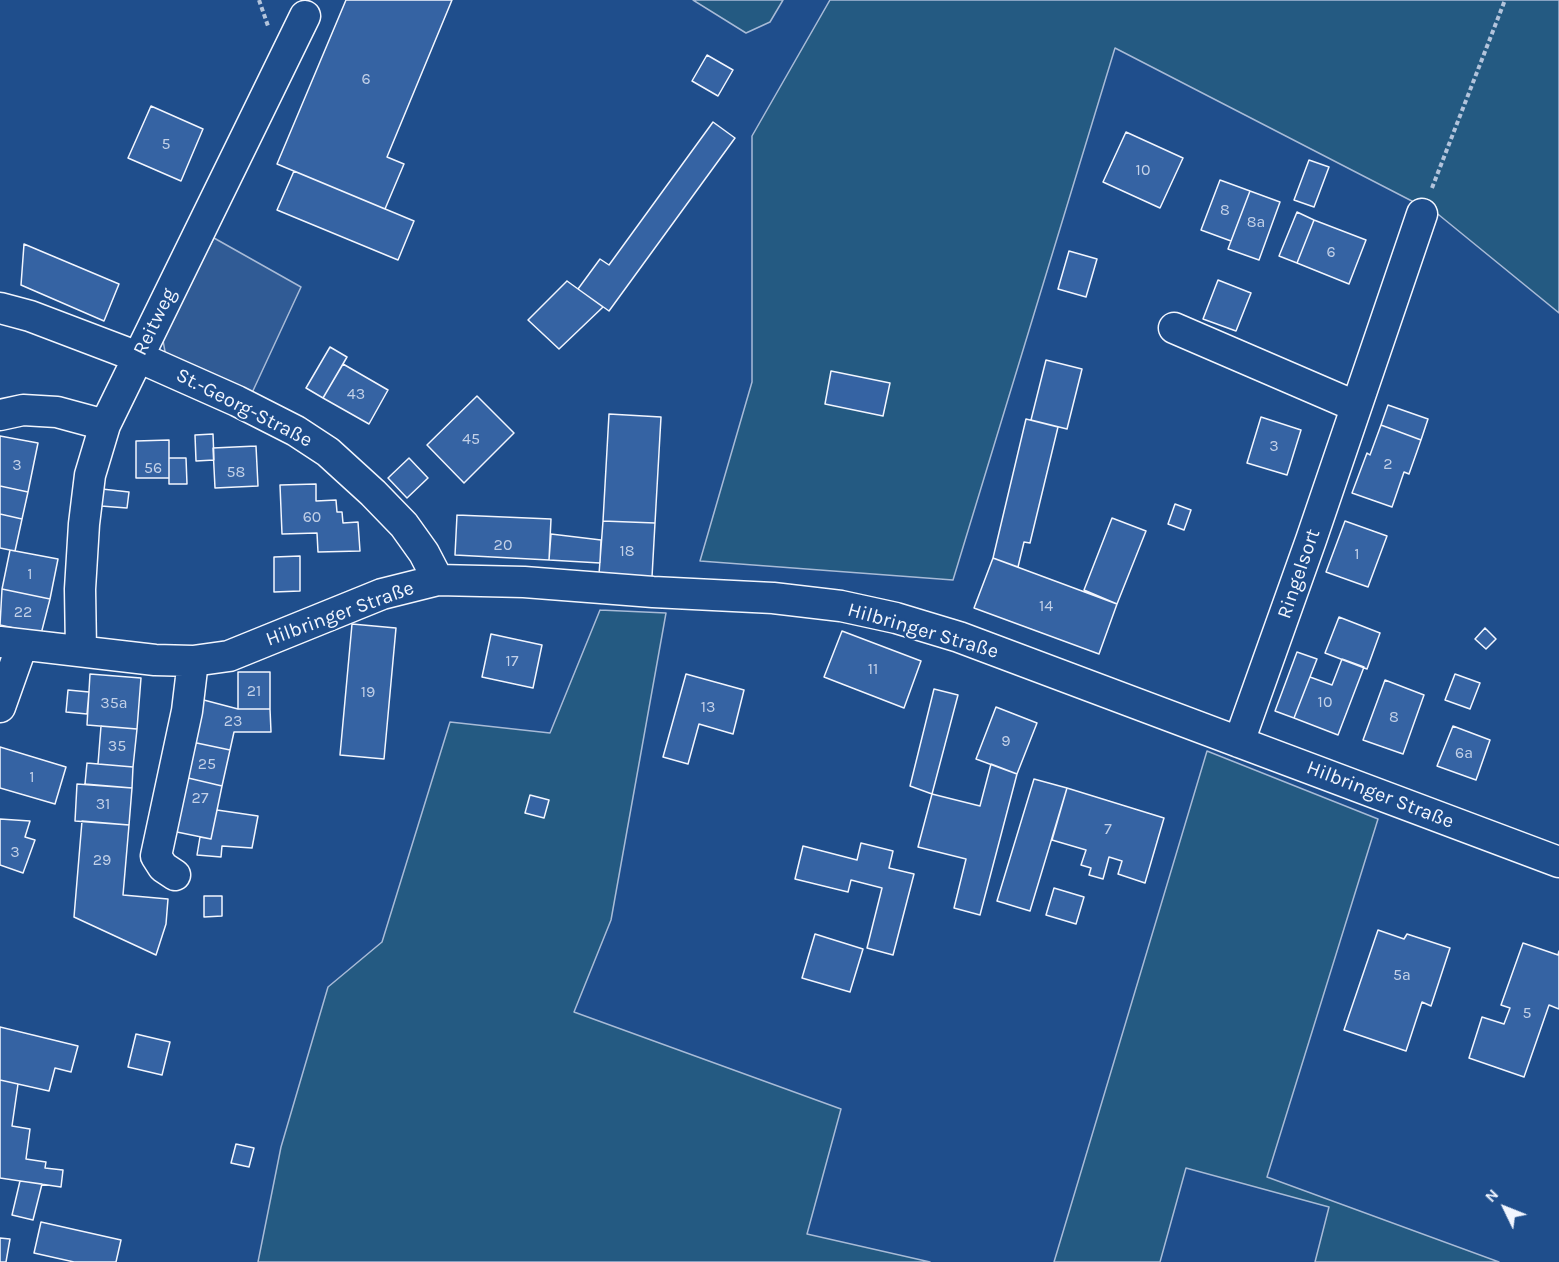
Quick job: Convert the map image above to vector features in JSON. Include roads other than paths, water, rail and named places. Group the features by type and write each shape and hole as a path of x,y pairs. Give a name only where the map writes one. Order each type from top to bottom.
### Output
{"street":[{"name":"Reitweg","path":"81,650 80,589 84,524 90,475 105,425 305,16"},
{"name":"Ringelsort","path":"1239,742 1311,540 1422,214"},
{"name":"St.-Georg-Straße","path":"0,308 30,316 138,357 237,401 296,431 328,452 374,493 404,525 424,553 438,580"},
{"path":"1174,328 1355,406"},
{"path":"0,415 23,410 57,412 105,425"},
{"name":"Hilbringer Straße","path":"11,643 155,660 194,661 229,656 382,594 438,580 524,582 773,598 841,606 896,618 959,637 1559,862"},
{"path":"0,707 11,643"},
{"path":"175,875 163,867 156,856 187,711 194,661"}]}
